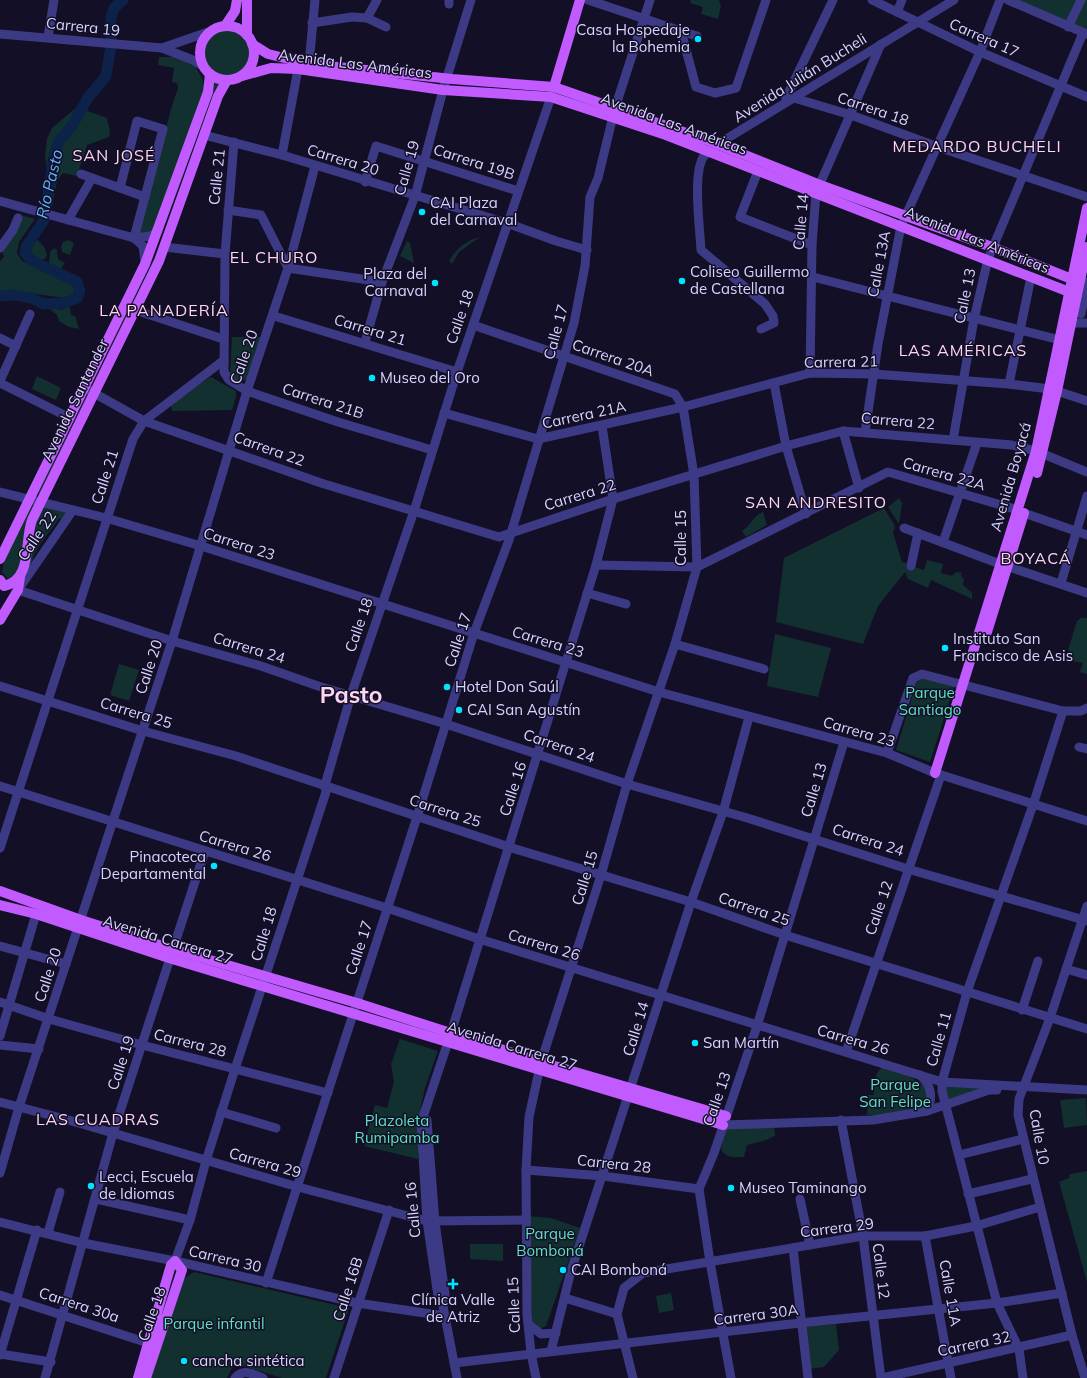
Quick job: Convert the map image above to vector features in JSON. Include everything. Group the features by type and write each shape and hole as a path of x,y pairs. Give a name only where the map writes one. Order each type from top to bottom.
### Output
{"main road":[{"path":"225,26 235,11 238,0"},
{"path":"247,0 250,39 254,52 253,61 249,69 242,76 227,80 218,79 207,70 200,52 206,37 212,31 225,26 237,28 250,39"},
{"name":"Calle 18","path":"553,92 580,0"},
{"name":"Avenida Las Américas","path":"250,39 268,54 309,64 553,92 613,112 903,221 988,259 1073,294"},
{"name":"Avenida Las Américas","path":"242,76 270,68 298,69 443,90 553,92"},
{"name":"Avenida Santander","path":"0,559 5,546 30,500 145,264 208,92 207,70"},
{"name":"Avenida Santander","path":"18,590 20,577 26,559 28,531 164,247 218,96 227,80"},
{"name":"Avenida Las Américas","path":"709,149 758,171 818,189"},
{"name":"Avenida Boyacá","path":"1079,281 1087,208"},
{"name":"Avenida Las Américas","path":"903,221 992,247 1079,281"},
{"name":"Avenida Boyacá","path":"1054,390 1060,340 1073,294 1079,281 1087,247"},
{"name":"Avenida Boyacá","path":"938,774 1021,511 1039,452 1054,390 1078,316 1073,294"},
{"path":"1,584 16,582 20,577"},
{"name":"Carrera 24","path":"1,584 18,590"},
{"name":"Calle 22","path":"0,620 18,590"},
{"name":"Avenida Carrera 27","path":"0,891 80,924 171,953 355,1007 540,1066 725,1121"},
{"name":"Avenida Carrera 27","path":"0,905 80,924"},
{"name":"Calle 18","path":"138,1378 171,1265 175,1261 182,1270 146,1378"}],"street":[{"path":"48,37 54,0"},
{"path":"309,64 315,0"},
{"path":"367,18 377,0"},
{"name":"Calle 19","path":"365,342 382,282 415,196 443,90 471,0"},
{"path":"588,0 697,36"},
{"name":"Calle 17","path":"266,1283 328,1093 376,938 417,817 474,633 512,532 538,439 574,323 587,250 590,197 598,178 613,112 650,0"},
{"path":"681,31 696,87 715,93 736,88 766,0"},
{"path":"790,98 833,0"},
{"name":"Carrera 17","path":"872,0 980,52 1087,97"},
{"path":"897,12 902,0"},
{"name":"Avenida Julián Bucheli","path":"915,21 942,0"},
{"name":"Avenida Julián Bucheli","path":"709,149 882,41 954,0"},
{"name":"Calle 13A","path":"865,432 887,296 903,221 980,52 1000,0"},
{"path":"1008,0 1085,33"},
{"path":"1068,27 1081,0"},
{"path":"312,23 352,18 367,18 386,27"},
{"name":"Carrera 19","path":"162,48 212,31"},
{"name":"Calle 13","path":"953,440 974,319 988,259 1085,33"},
{"name":"Carrera 19","path":"0,34 162,48 193,60 207,70"},
{"name":"Calle 14","path":"810,373 813,276 812,244 818,189 882,41"},
{"path":"282,155 298,69"},
{"name":"Calle 18","path":"175,1261 190,1220 221,1112 265,981 296,879 326,792 325,785 351,695 414,511 457,372 553,92"},
{"name":"Carrera 18","path":"790,98 851,115 938,147 1087,197"},
{"path":"120,188 137,121 163,129 134,238"},
{"name":"Carrera 20","path":"204,135 282,155 365,182 507,223 556,241 587,250"},
{"name":"Calle 21","path":"0,848 106,518 133,439 144,421 224,360 225,254 234,142"},
{"name":"Carrera 19B","path":"365,182 376,146 518,191"},
{"path":"709,149 699,166 697,193 701,250 765,304 773,316 774,323 761,329"},
{"name":"Calle 20","path":"0,1173 19,1106 114,822 172,641 247,391 274,316 315,166"},
{"path":"758,171 740,217 812,244"},
{"path":"81,174 145,197"},
{"path":"64,219 92,178"},
{"path":"0,201 134,238 151,236 158,231"},
{"path":"228,210 261,215 288,268 382,282"},
{"path":"0,248 13,230 18,218"},
{"path":"134,238 143,246 145,264"},
{"path":"164,247 225,254"},
{"path":"813,276 974,319 1060,340"},
{"path":"1009,384 1019,329 1031,277"},
{"path":"1079,281 1078,316 1087,323"},
{"path":"135,310 223,339"},
{"path":"30,314 0,382 70,418"},
{"name":"Carrera 21","path":"274,316 365,342 457,372"},
{"name":"Carrera 20A","path":"473,325 675,394"},
{"path":"0,338 16,346"},
{"name":"Carrera 21B","path":"224,360 224,372 229,380 247,391 338,422 432,450"},
{"name":"Carrera 21","path":"683,408 810,373 874,374 1009,384 1054,390 1087,401"},
{"path":"774,383 786,446 806,514"},
{"name":"Carrera 22","path":"85,388 144,421 321,483 498,537 613,499 786,446 843,431 978,443 1012,444 1039,452 1087,472"},
{"name":"Calle 15","path":"536,1378 530,1353 528,1324 526,1170 529,1117 540,1066 601,875 627,784 675,644 697,567 694,475 683,408 675,394"},
{"name":"Carrera 21A","path":"444,413 538,439 683,408"},
{"name":"Calle 16","path":"456,1378 443,1306 445,1294 431,1221 426,1111 567,662 596,565 613,499 602,426"},
{"path":"843,431 859,488"},
{"path":"942,542 978,443"},
{"name":"Carrera 22A","path":"596,565 697,567 859,488 888,472 1021,511 1087,536"},
{"name":"Carrera 23","path":"0,492 106,518 201,546 659,692 887,753 938,774 1087,821"},
{"path":"1061,583 1078,532 1087,496"},
{"name":"Calle 22","path":"18,590 73,510"},
{"path":"904,528 1004,565 1087,593"},
{"path":"910,566 918,533"},
{"name":"Carrera 24","path":"18,590 172,641 261,666 318,686 446,724 627,784 1085,921"},
{"path":"587,593 626,604"},
{"path":"675,644 764,669"},
{"path":"887,753 913,678 922,674 1063,711 1081,711 1087,708"},
{"name":"Carrera 25","path":"0,686 143,731 236,756 509,847 691,902 785,935 1087,1029"},
{"name":"Calle 11","path":"1023,1378 1018,1349 997,1303 968,1194 946,1105 942,1082 967,992 1002,896 1063,711"},
{"name":"Calle 14","path":"551,1351 572,1271 631,1093 691,902 723,812 749,717"},
{"name":"Calle 13","path":"699,1189 714,1153 757,1026 844,742"},
{"name":"Calle 12","path":"846,1052 875,962 908,869 938,774"},
{"name":"Carrera 26","path":"0,786 387,908 479,939 942,1082 1024,1088 1087,1090"},
{"name":"Calle 19","path":"45,1378 64,1315 113,1133 205,851"},
{"name":"Calle 10","path":"1085,1378 1082,1356 1072,1335 1032,1179 1018,1115 1019,1099 1085,921 1087,906"},
{"path":"0,1036 36,914"},
{"path":"0,946 66,964"},
{"path":"1022,1010 1038,961"},
{"path":"1066,969 1087,975"},
{"name":"Carrera 28","path":"0,1002 10,1004 49,1019 142,1045 328,1093"},
{"path":"0,1045 38,1050"},
{"name":"Calle 11","path":"919,1074 926,1080 930,1088 931,1098 926,1111"},
{"name":"Avenida Carrera 27","path":"725,1121 873,1120 926,1111 989,1090 1024,1088"},
{"name":"Carrera 29","path":"0,1102 19,1106 298,1187 431,1221 526,1220"},
{"path":"221,1112 276,1128"},
{"name":"Calle 12","path":"840,1120 863,1236 881,1378"},
{"path":"959,1155 1023,1139"},
{"name":"Carrera 28","path":"526,1170 603,1176 699,1189"},
{"path":"968,1194 1032,1179"},
{"path":"699,1189 722,1333 731,1378"},
{"path":"48,1233 60,1192"},
{"path":"96,1199 190,1220"},
{"path":"800,1199 810,1245"},
{"name":"Carrera 29","path":"617,1314 624,1288 643,1273 863,1236 925,1236 976,1226 1040,1207"},
{"name":"Calle 16B","path":"334,1378 357,1303 389,1210"},
{"name":"Carrera 30","path":"0,1222 37,1230 83,1243 175,1261 357,1303 445,1316"},
{"path":"37,1230 18,1300 0,1354 50,1362"},
{"name":"Calle 11A","path":"925,1236 951,1378"},
{"path":"793,1248 800,1323 808,1378"},
{"name":"Carrera 30A","path":"454,1363 530,1353 625,1344 873,1315 939,1310 997,1303 1062,1292"},
{"name":"Carrera 30a","path":"0,1295 148,1343"},
{"path":"565,1298 617,1314 633,1378"},
{"path":"528,1324 541,1334 556,1333"},
{"name":"Carrera 32","path":"881,1378 1018,1349 1072,1335"},
{"path":"237,1375 245,1371 263,1378"}],"green space":[{"path":"691,0 719,0 721,6 718,19 701,14 703,7 690,3"},
{"path":"1017,0 1087,0 1087,29"},
{"path":"227,27 241,31 249,39 253,53 249,67 241,75 227,79 213,75 205,67 201,53 205,39 213,31"},
{"path":"159,57 174,57 194,64 203,80 204,93 151,235 138,235 171,109 178,88 177,83 172,82 174,68 158,65"},
{"path":"210,80 222,84 216,88 213,94 149,268 96,378 147,268"},
{"path":"77,107 107,118 110,131 109,137 87,145 77,176 63,173 57,181 52,207 42,205 47,170 45,155 47,139 52,128"},
{"path":"21,215 35,219 19,242 17,253 22,261 74,285 76,290 72,296 64,298 29,293 0,293 0,261 4,257 2,251 13,233"},
{"path":"480,237 459,252 452,264 449,261 462,246 470,240"},
{"path":"33,240 38,240 44,247 47,255 45,259 35,259 30,254"},
{"path":"68,240 74,243 70,255 62,252 61,247 63,242"},
{"path":"407,241 410,243 414,263 400,256"},
{"path":"54,248 57,250 58,259 65,263 59,271 49,264 50,252"},
{"path":"51,306 62,310 67,306 70,308 71,315 75,316 79,329 69,327 59,321 57,315 51,310"},
{"path":"232,337 262,337 248,378 243,381 235,380 230,374"},
{"path":"37,376 61,388 56,400 32,389"},
{"path":"211,377 236,391 236,397 232,410 172,411 171,406 174,400"},
{"path":"88,394 39,494 38,492"},
{"path":"899,498 902,503 899,524 888,507"},
{"path":"31,502 38,503 20,570 13,579 8,579 2,572 5,557"},
{"path":"43,504 70,510 64,519 59,519 40,545 34,554 29,569 31,553 29,541"},
{"path":"884,508 895,526 893,533 902,562 924,570 927,560 943,564 941,573 952,576 956,572 962,573 961,576 964,579 963,585 972,593 972,599 931,580 928,588 908,579 905,572 878,606 863,644 776,622 784,558"},
{"path":"763,512 767,525 746,537 742,531"},
{"path":"1081,618 1087,618 1087,674 1080,672 1083,663 1069,660 1071,652 1068,650 1077,621"},
{"path":"775,634 831,648 818,697 767,686"},
{"path":"119,664 139,670 129,701 110,695"},
{"name":"Parque Santiago","path":"922,678 954,687 930,762 896,750 917,681"},
{"name":"Plazoleta Rumipamba","path":"400,1039 438,1051 425,1088 421,1106 418,1159 364,1146 375,1105 387,1108 394,1082 391,1064"},
{"name":"Parque San Felipe","path":"882,1067 904,1074 925,1085 928,1099 924,1109 882,1116 867,1115 868,1095 874,1095 875,1080"},
{"path":"944,1085 985,1088 948,1099"},
{"path":"1086,1098 1087,1125 1064,1128 1060,1100"},
{"path":"774,1126 775,1136 747,1145 744,1157 729,1156 721,1150 725,1129"},
{"path":"1087,1171 1087,1282 1059,1182 1069,1178 1070,1174"},
{"name":"Parque Bomboná","path":"527,1216 551,1218 580,1228 546,1326 540,1329 535,1327 531,1318"},
{"path":"470,1244 503,1244 503,1261 470,1259"},
{"name":"Parque infantil","path":"194,1272 349,1308 326,1378 282,1378 237,1364 233,1366 227,1378 149,1378 180,1281"},
{"path":"671,1293 674,1310 659,1313 656,1296"},
{"path":"836,1324 839,1350 824,1367 808,1369 804,1327"}],"waterway":[{"name":"Río Pasto","path":"0,296 15,295 31,298 44,304 65,303 77,298 80,291 77,282 31,260 25,253 26,247 44,220 54,156 59,141 72,126 87,99 106,76 111,46 111,17 114,8 123,0"}],"place":[{"name":"Casa Hospedaje la Bohemia","path":"698,39"},
{"name":"CAI Plaza del Carnaval","path":"422,212"},
{"name":"Coliseo Guillermo de Castellana","path":"682,281"},
{"name":"Plaza del Carnaval","path":"435,283"},
{"name":"Museo del Oro","path":"372,378"},
{"name":"Instituto San Francisco de Asis","path":"945,648"},
{"name":"Hotel Don Saúl","path":"447,687"},
{"name":"CAI San Agustín","path":"459,710"},
{"name":"Pinacoteca Departamental","path":"214,866"},
{"name":"San Martín","path":"695,1043"},
{"name":"Lecci, Escuela de Idiomas","path":"91,1186"},
{"name":"Museo Taminango","path":"731,1188"},
{"name":"CAI Bomboná","path":"563,1270"},
{"name":"Clínica Valle de Atriz","path":"453,1284"},
{"name":"cancha sintética","path":"184,1361"}],"district":[{"name":"MEDARDO BUCHELI","path":"977,146"},
{"name":"SAN JOSÉ","path":"114,155"},
{"name":"EL CHURO","path":"274,257"},
{"name":"LA PANADERÍA","path":"164,310"},
{"name":"LAS AMÉRICAS","path":"963,350"},
{"name":"SAN ANDRESITO","path":"816,502"},
{"name":"BOYACÁ","path":"1036,558"},
{"name":"Pasto","path":"351,695"},
{"name":"LAS CUADRAS","path":"98,1119"}]}
